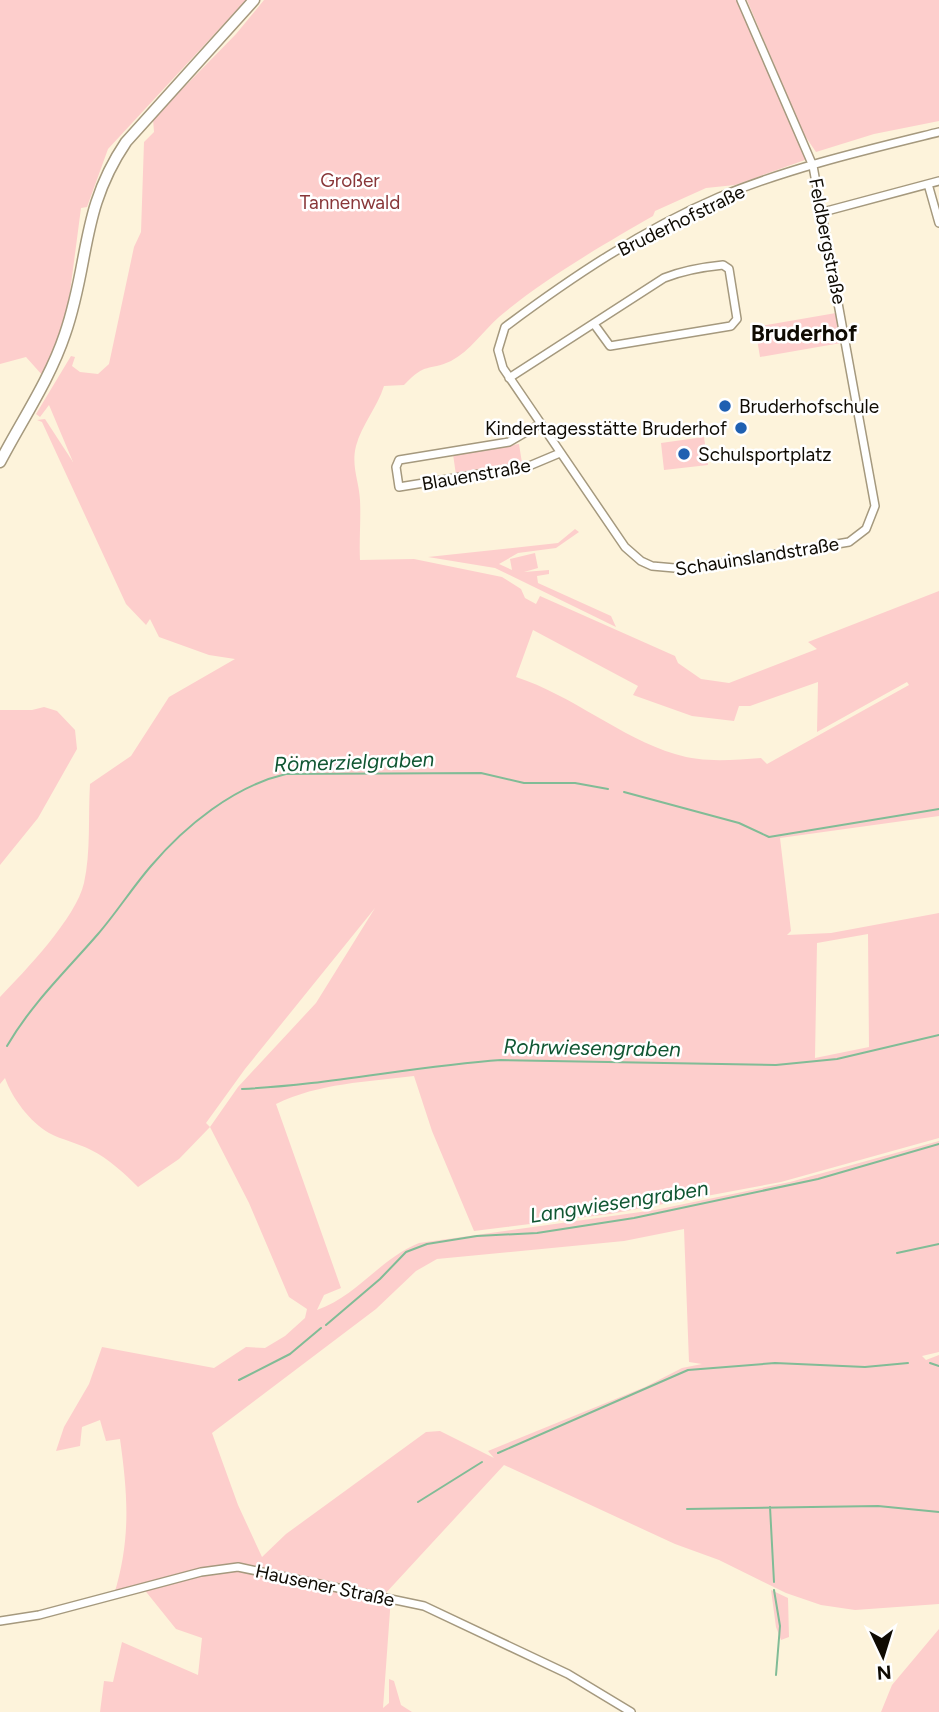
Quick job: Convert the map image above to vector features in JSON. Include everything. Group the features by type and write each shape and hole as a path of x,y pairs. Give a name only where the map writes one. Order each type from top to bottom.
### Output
{"main road":[{"path":"0,462 64,336 93,208 112,163 126,142 254,0"}],"street":[{"name":"Feldbergstraße","path":"741,0 813,166 875,496 870,522"},
{"name":"Bruderhofstraße","path":"498,350 505,327 624,245 720,197 813,166 939,132"},
{"path":"823,212 939,181"},
{"path":"928,184 939,223"},
{"path":"509,378 593,324 673,274 716,265 729,269 737,319 731,326 610,346 593,324"},
{"name":"Schauinslandstraße","path":"498,350 509,378 540,424 625,547 641,561 667,570 711,567 841,544 858,536 870,522"},
{"name":"Blauenstraße","path":"540,424 509,442 399,460 396,467 398,487 529,466 560,453"},
{"name":"Hausener Straße","path":"0,1621 39,1615 201,1572 238,1567 424,1606 568,1674 631,1712"}],"green space":[{"path":"0,0 246,0 108,149 87,207 81,208 67,315 43,376 26,357 0,364"},
{"name":"Großer Tannenwald","path":"264,0 737,0 805,160 735,185 706,188 655,211 653,216 534,290 499,317 458,357 423,370 404,385 384,386 362,430 355,453 360,500 360,560 414,559 502,577 521,589 525,598 536,604 540,596 675,656 678,663 701,679 729,683 817,649 808,642 939,591 939,816 780,838 791,931 787,935 831,933 939,913 939,1138 781,1182 610,1214 474,1231 432,1131 414,1076 326,1087 276,1104 341,1288 324,1295 317,1310 344,1296 393,1258 419,1243 655,1210 790,1182 939,1141 939,1352 922,1356 926,1360 939,1355 939,1604 855,1610 821,1605 786,1593 719,1560 675,1544 504,1465 384,1595 391,1597 383,1708 389,1703 389,1679 394,1681 401,1705 412,1712 100,1712 104,1681 113,1682 122,1642 198,1675 202,1638 176,1629 143,1588 114,1595 123,1555 126,1517 120,1439 106,1441 100,1420 82,1427 80,1446 56,1451 64,1427 89,1384 102,1347 214,1368 246,1347 265,1348 285,1336 305,1318 307,1309 289,1297 249,1203 210,1127 179,1159 138,1187 98,1154 54,1135 35,1123 22,1109 5,1078 0,1084 0,997 60,928 79,897 88,859 90,784 131,756 169,697 235,659 209,655 159,637 150,619 146,625 126,604 42,422 37,420 45,419 73,462 49,405 40,417 36,414 71,356 75,357 72,366 80,372 98,374 109,364 134,247 141,232 144,142 154,132 153,119 236,34","holes":["533,630 638,686 633,695 692,716 734,721 739,706 750,706 818,682 817,732 907,682 909,685 767,764 761,758 707,760 675,754 635,738 557,694 516,677","375,908 316,1003 238,1087 210,1127 206,1123 245,1069","868,934 869,1047 815,1058 817,943","684,1229 689,1362 702,1364 682,1368 645,1387 488,1451 494,1458 440,1431 426,1432 286,1534 262,1557 238,1505 212,1433 376,1309 416,1271 437,1259 624,1241"]},
{"path":"747,0 939,0 939,121 874,134 816,152 803,133"},
{"path":"836,313 841,343 760,357 755,327"},
{"name":"Schulsportplatz","path":"704,437 708,465 664,470 661,443"},
{"path":"519,444 522,463 456,475 453,454"},
{"path":"575,529 579,532 556,548 518,553 499,564 512,570 510,559 535,553 538,568 524,572 549,570 549,574 537,576 538,583 611,616 616,627 495,568 428,557 558,543"},
{"path":"44,707 57,711 75,730 77,749 38,818 0,865 0,710 32,710"},
{"path":"771,1590 788,1598 789,1637 781,1640 776,1627"},
{"path":"939,1629 939,1712 881,1712 892,1685"}],"waterway":[{"name":"Römerzielgraben","path":"7,1046 38,1001 98,934 164,851 195,822 248,788 286,774 481,773 524,783 575,783 608,789"},
{"name":"Römerzielgraben","path":"624,792 739,823 769,837 939,809"},
{"name":"Rohrwiesengraben","path":"242,1089 307,1084 501,1060 776,1065 837,1059 939,1035"},
{"name":"Langwiesengraben","path":"326,1325 380,1279 406,1252 427,1244 477,1236 537,1233 634,1218 818,1179 939,1144"},
{"path":"897,1253 939,1244"},
{"path":"239,1380 290,1354 321,1328"},
{"path":"498,1453 688,1370 775,1363 865,1367 908,1363"},
{"path":"930,1363 939,1366"},
{"path":"418,1502 482,1462"},
{"path":"687,1509 878,1506 939,1512"},
{"path":"770,1507 774,1582"},
{"path":"774,1590 780,1626 776,1675"}],"place":[{"name":"Bruderhofschule","path":"725,406"},
{"name":"Kindertagesstätte Bruderhof","path":"741,428"},
{"name":"Schulsportplatz","path":"684,454"}],"district":[{"name":"Bruderhof","path":"804,333"}]}
